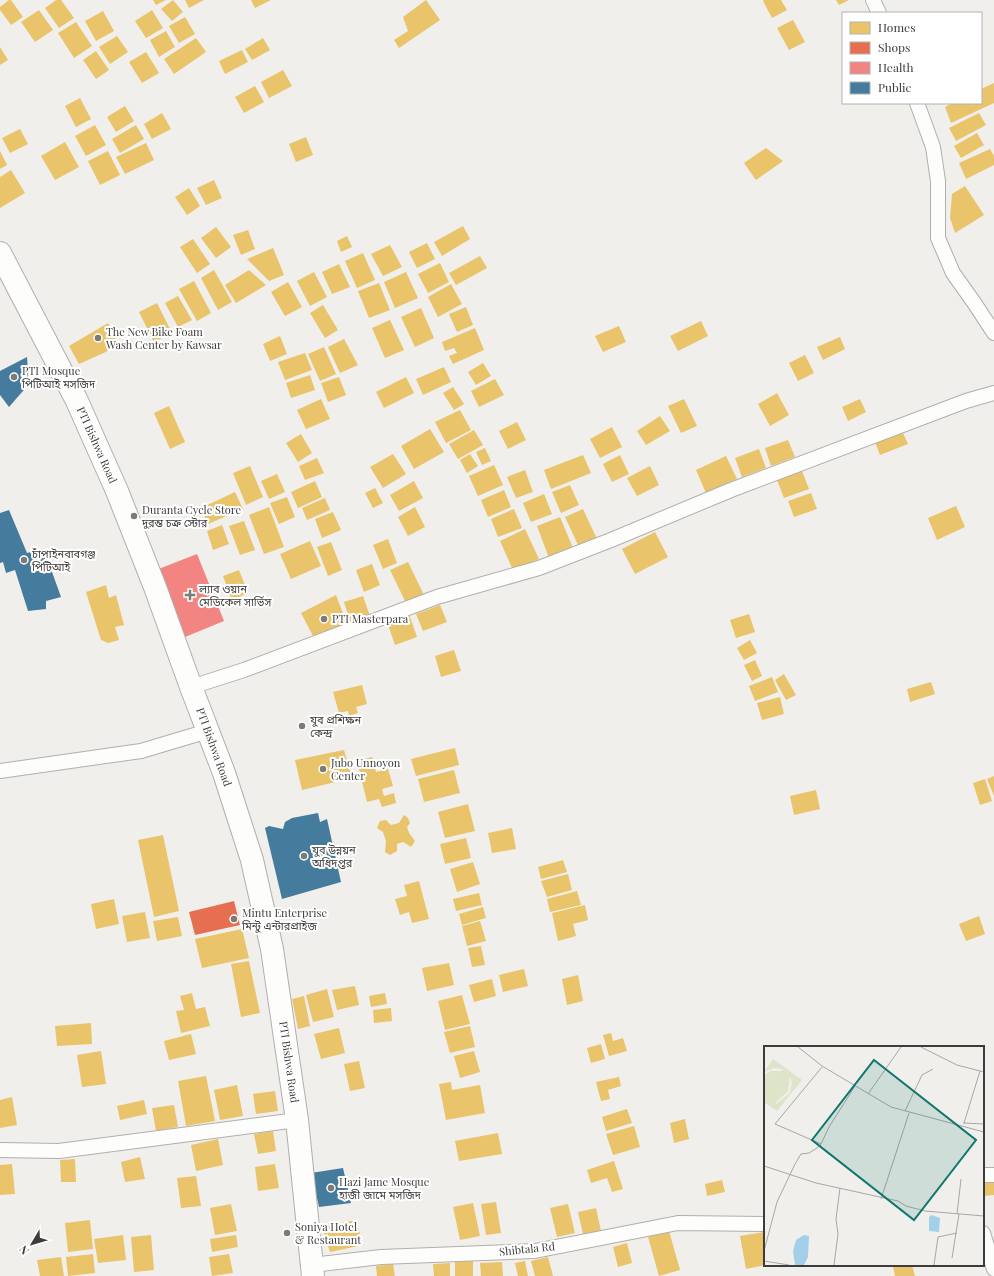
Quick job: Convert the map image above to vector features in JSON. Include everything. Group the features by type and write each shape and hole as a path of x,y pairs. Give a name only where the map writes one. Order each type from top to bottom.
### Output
{"highway":[{"name":"PTI Bishwa Road","path":"2,260 77,401 105,463 155,587 224,773 252,860 272,949 297,1120 313,1270"}],"street":[{"path":"872,0 878,12"},
{"path":"917,104 933,147 938,181 938,238 953,273 994,333"},
{"path":"191,687 244,670 436,597 538,568 611,540 738,487 966,401 994,393"},
{"path":"0,771 141,750 208,731"},
{"path":"0,1150 59,1151 297,1120"},
{"name":"Shibtala Rd","path":"313,1270 382,1257 535,1251 678,1223 764,1224"},
{"path":"984,1236 994,1270"}],"building: Homes":[{"path":"11,0 23,17 11,25 0,10 0,7"},
{"path":"56,0 61,0 74,18 59,28 45,8"},
{"path":"153,0 166,0 156,5"},
{"path":"173,0 183,12 172,21 161,9"},
{"path":"185,0 204,0 189,8"},
{"path":"251,0 271,0 255,8"},
{"path":"426,0 440,20 399,48 394,40 408,31 403,17"},
{"path":"781,0 787,10 772,18 763,1"},
{"path":"836,0 849,0 839,5"},
{"path":"39,10 53,30 35,42 21,22"},
{"path":"152,10 163,28 146,38 135,21"},
{"path":"103,11 114,31 96,41 85,21"},
{"path":"185,17 195,34 179,43 169,26"},
{"path":"793,20 805,42 789,50 777,28"},
{"path":"76,22 92,46 74,58 58,33"},
{"path":"166,31 175,47 159,57 150,40"},
{"path":"117,36 128,52 110,64 99,47"},
{"path":"196,38 206,52 174,74 164,59"},
{"path":"263,38 270,50 252,60 245,49"},
{"path":"0,47 8,60 0,65"},
{"path":"242,50 248,62 225,74 219,61"},
{"path":"96,51 109,70 96,79 83,60"},
{"path":"146,52 159,73 142,83 129,62"},
{"path":"283,70 292,86 269,98 261,82"},
{"path":"994,83 994,103 951,123 945,107 951,104 982,104 982,89"},
{"path":"255,86 264,102 244,113 235,97"},
{"path":"80,98 91,119 76,127 65,106"},
{"path":"125,106 134,121 116,132 107,117"},
{"path":"162,113 171,129 152,139 144,124"},
{"path":"979,113 986,125 956,141 949,128"},
{"path":"95,125 106,145 86,156 75,136"},
{"path":"136,125 144,139 120,153 112,139"},
{"path":"20,129 28,144 10,153 2,138"},
{"path":"977,133 984,145 961,158 954,146"},
{"path":"306,137 313,155 296,162 289,144"},
{"path":"65,142 79,167 55,180 41,156"},
{"path":"146,143 154,160 125,174 116,157"},
{"path":"766,148 783,161 756,180 744,163"},
{"path":"990,149 994,156 994,165 966,179 959,163"},
{"path":"0,151 7,165 0,169"},
{"path":"108,151 120,175 100,185 88,161"},
{"path":"11,170 25,193 0,208 0,177"},
{"path":"214,180 222,198 206,205 197,188"},
{"path":"965,186 984,215 955,233 950,218 952,194"},
{"path":"189,188 200,206 187,215 175,197"},
{"path":"463,226 470,239 442,256 434,242"},
{"path":"216,227 231,247 216,258 201,238"},
{"path":"248,230 255,249 241,255 233,235"},
{"path":"347,236 352,247 341,252 337,241"},
{"path":"193,239 210,264 197,273 180,247"},
{"path":"427,243 435,259 417,268 409,252"},
{"path":"390,245 402,267 383,276 371,254"},
{"path":"273,248 284,275 269,281 247,259"},
{"path":"363,253 375,280 357,288 345,261"},
{"path":"480,256 487,268 456,285 449,273"},
{"path":"440,263 449,282 428,293 418,274"},
{"path":"339,264 350,287 332,294 322,272"},
{"path":"214,270 232,302 218,310 201,278"},
{"path":"249,270 266,285 236,303 225,285"},
{"path":"314,272 327,297 310,306 297,281"},
{"path":"406,272 418,298 395,308 384,282"},
{"path":"194,281 211,313 197,321 179,289"},
{"path":"288,282 302,307 285,316 271,292"},
{"path":"379,283 390,310 369,318 358,291"},
{"path":"451,284 462,304 438,317 428,297"},
{"path":"178,296 192,320 178,327 165,303"},
{"path":"157,303 172,333 154,342 139,312"},
{"path":"323,305 338,330 325,338 310,313"},
{"path":"466,307 473,325 457,332 449,314"},
{"path":"421,308 434,338 415,347 401,317"},
{"path":"390,320 404,350 385,358 372,328"},
{"path":"701,321 708,336 678,351 670,336"},
{"name":"The New Bike Foam Wash Center by Kawsar","path":"108,323 119,346 79,364 69,346"},
{"path":"619,326 626,342 603,352 595,336"},
{"path":"475,328 484,350 453,364 449,356 457,353 454,348 445,351 442,342"},
{"path":"280,336 287,354 270,361 263,344"},
{"path":"840,337 845,349 823,360 817,347"},
{"path":"344,339 358,365 340,373 328,347"},
{"path":"324,347 336,374 320,381 308,354"},
{"path":"305,353 312,370 285,380 278,362"},
{"path":"805,355 814,373 798,381 789,363"},
{"path":"483,363 491,376 476,385 468,372"},
{"path":"444,367 451,382 423,395 416,379"},
{"path":"310,375 315,390 291,398 286,383"},
{"path":"339,377 346,395 328,402 321,383"},
{"path":"406,377 414,393 384,408 376,392"},
{"path":"495,379 504,395 479,407 471,391"},
{"path":"453,387 464,404 454,410 443,393"},
{"path":"777,393 789,415 770,426 758,404"},
{"path":"321,399 330,419 306,429 297,410"},
{"path":"684,399 697,426 681,433 668,406"},
{"path":"860,399 866,412 848,421 842,407"},
{"path":"169,406 185,442 170,449 154,413"},
{"path":"460,410 471,430 446,443 435,422"},
{"path":"660,416 670,431 646,445 637,431"},
{"path":"517,422 526,440 508,449 499,431"},
{"path":"612,427 622,447 600,458 590,439"},
{"path":"430,429 444,452 414,469 401,446"},
{"path":"474,430 483,445 458,459 449,444"},
{"path":"902,431 908,444 880,455 875,442"},
{"path":"301,434 312,453 298,462 286,443"},
{"path":"788,440 795,457 771,466 765,448"},
{"path":"485,448 491,461 482,465 476,452"},
{"path":"759,449 766,468 742,477 735,458"},
{"path":"393,454 406,474 383,488 370,467"},
{"path":"470,454 478,466 467,473 460,460"},
{"path":"583,455 591,473 551,489 544,470"},
{"path":"620,455 629,474 612,482 603,464"},
{"path":"726,456 737,479 706,493 696,470"},
{"path":"317,458 324,473 305,480 299,466"},
{"path":"494,465 503,485 478,496 469,476"},
{"path":"250,466 263,497 246,505 233,473"},
{"path":"650,466 659,485 637,496 627,478"},
{"path":"525,470 533,492 516,498 507,477"},
{"path":"802,471 809,489 784,498 777,480"},
{"path":"277,474 285,492 269,499 261,481"},
{"path":"315,481 322,497 298,508 291,492"},
{"path":"414,481 423,498 399,511 390,495"},
{"path":"570,485 579,505 561,513 552,492"},
{"path":"375,488 383,503 373,508 365,493"},
{"path":"504,490 511,507 488,517 481,500"},
{"path":"235,492 243,509 208,524 201,508"},
{"path":"811,493 817,509 794,517 788,501"},
{"path":"544,494 552,514 531,522 523,503"},
{"path":"287,497 295,517 279,524 270,503"},
{"path":"325,498 330,510 307,520 302,508"},
{"path":"956,506 965,527 937,540 928,518"},
{"path":"269,507 284,547 264,554 249,515"},
{"path":"415,507 425,527 408,536 398,517"},
{"path":"514,509 522,528 498,537 491,519"},
{"path":"583,509 597,539 579,547 565,517"},
{"path":"333,512 341,530 322,538 315,519"},
{"path":"560,517 573,548 549,558 537,526"},
{"path":"244,521 255,550 240,555 229,526"},
{"path":"222,525 229,544 213,550 207,531"},
{"path":"525,529 539,559 513,570 500,541"},
{"path":"655,532 668,557 635,574 622,549"},
{"path":"388,539 397,563 383,569 373,545"},
{"path":"310,541 321,566 291,579 280,554"},
{"path":"331,542 342,570 328,576 317,547"},
{"path":"408,562 424,595 406,603 390,570"},
{"path":"372,564 380,585 364,592 356,570"},
{"path":"239,570 248,593 232,600 223,576"},
{"path":"106,585 109,598 116,595 124,625 115,627 119,640 108,643 101,640 86,592"},
{"name":"PTI Masterpara","path":"336,595 347,624 313,636 301,613"},
{"path":"363,596 370,616 351,623 344,602"},
{"path":"440,605 447,622 423,631 416,614"},
{"path":"409,614 417,637 395,645 387,622"},
{"path":"749,614 755,632 736,638 730,620"},
{"path":"750,640 757,653 744,660 737,648"},
{"path":"454,650 461,671 441,677 435,656"},
{"path":"755,660 762,676 752,681 744,665"},
{"path":"784,674 796,695 786,700 775,680"},
{"path":"772,677 778,692 755,701 749,686"},
{"path":"931,682 935,694 910,702 907,689"},
{"path":"362,685 367,704 356,707 358,713 349,716 348,711 339,713 333,692"},
{"path":"780,697 784,714 762,720 757,703"},
{"path":"455,748 459,765 416,776 411,759"},
{"name":"Jubo Unnoyon Center","path":"344,750 352,778 302,790 295,760"},
{"path":"372,757 376,772 388,769 393,786 382,789 384,796 394,793 396,803 382,807 379,799 367,802 357,761"},
{"path":"454,770 460,793 424,802 418,779"},
{"path":"994,776 994,796 987,779"},
{"path":"985,779 992,801 980,805 973,783"},
{"path":"816,790 820,809 794,815 790,796"},
{"path":"468,804 475,831 445,838 438,812"},
{"path":"404,815 408,818 410,823 407,827 409,833 415,841 411,847 403,842 397,844 397,851 390,855 385,852 386,841 383,832 377,828 380,821 386,820 391,825 399,823"},
{"path":"512,828 516,849 492,853 488,833"},
{"path":"163,835 179,911 154,917 138,840"},
{"path":"466,838 471,858 445,864 440,844"},
{"path":"563,860 567,872 541,879 538,867"},
{"path":"473,862 480,884 457,892 450,869"},
{"path":"568,874 572,890 547,897 541,881"},
{"path":"419,881 429,919 412,923 409,912 400,915 395,899 407,896 404,885"},
{"path":"577,891 581,905 550,912 547,899"},
{"path":"479,893 482,905 456,911 453,899"},
{"path":"114,899 119,924 96,929 91,904"},
{"path":"585,905 588,920 573,924 576,936 558,941 552,913"},
{"path":"483,907 486,918 462,925 459,914"},
{"path":"145,912 150,938 127,942 122,916"},
{"path":"979,916 985,934 966,941 959,924"},
{"path":"178,917 182,936 157,941 153,921"},
{"path":"480,921 486,941 467,946 462,926"},
{"path":"242,929 249,958 202,968 195,939"},
{"path":"481,946 485,965 472,967 468,948"},
{"path":"249,961 260,1013 241,1017 231,964"},
{"path":"449,963 454,985 427,991 422,968"},
{"path":"524,969 528,986 503,992 499,975"},
{"path":"578,975 583,1001 567,1005 562,979"},
{"path":"492,979 496,996 474,1002 469,985"},
{"path":"355,986 359,1005 337,1010 332,990"},
{"path":"327,989 334,1017 313,1022 306,995"},
{"path":"192,993 196,1009 205,1007 210,1026 181,1033 176,1011 184,1010 180,996"},
{"path":"385,993 387,1004 371,1007 369,996"},
{"path":"462,995 470,1024 445,1030 438,1001"},
{"path":"304,996 310,1026 298,1029 292,999"},
{"path":"391,1008 392,1021 374,1023 373,1010"},
{"path":"91,1023 92,1044 57,1046 55,1026"},
{"path":"470,1026 475,1047 450,1053 444,1032"},
{"path":"339,1028 345,1053 321,1059 314,1034"},
{"path":"611,1033 613,1041 623,1038 627,1051 609,1056 603,1035"},
{"path":"191,1034 196,1054 169,1060 164,1041"},
{"path":"601,1044 605,1059 591,1063 587,1048"},
{"path":"101,1051 106,1084 82,1087 77,1055"},
{"path":"474,1051 480,1072 460,1078 454,1056"},
{"path":"359,1061 365,1088 350,1091 344,1064"},
{"path":"206,1076 215,1121 186,1126 178,1081"},
{"path":"619,1077 621,1086 608,1090 610,1099 601,1101 596,1082"},
{"path":"451,1082 452,1090 480,1085 485,1113 446,1120 439,1084"},
{"path":"237,1085 243,1116 220,1120 214,1090"},
{"path":"275,1091 278,1111 256,1114 253,1094"},
{"path":"12,1097 17,1125 0,1128 0,1100"},
{"path":"144,1100 147,1114 120,1120 117,1106"},
{"path":"174,1105 178,1127 156,1131 152,1108"},
{"path":"627,1109 632,1123 606,1131 602,1117"},
{"path":"685,1119 689,1139 674,1143 670,1123"},
{"path":"634,1126 640,1147 613,1155 606,1134"},
{"path":"273,1131 276,1151 258,1154 254,1134"},
{"path":"498,1133 502,1154 459,1161 455,1141"},
{"path":"218,1139 223,1165 196,1171 191,1145"},
{"path":"140,1157 145,1179 125,1182 121,1162"},
{"path":"75,1159 76,1182 61,1182 60,1160"},
{"path":"614,1161 623,1189 612,1192 607,1178 591,1183 587,1170"},
{"path":"12,1164 15,1194 0,1195 0,1165"},
{"path":"275,1164 279,1188 258,1191 255,1167"},
{"path":"196,1176 201,1206 181,1208 177,1178"},
{"path":"722,1180 725,1192 707,1196 705,1184"},
{"path":"994,1180 994,1195 984,1196 984,1182"},
{"path":"496,1202 501,1233 486,1235 481,1204"},
{"path":"473,1203 480,1236 460,1240 453,1207"},
{"path":"231,1204 237,1231 215,1235 210,1208"},
{"path":"568,1204 575,1233 557,1237 550,1208"},
{"path":"596,1208 601,1231 583,1234 578,1212"},
{"path":"90,1220 93,1249 68,1252 65,1223"},
{"path":"356,1220 363,1245 330,1252 322,1227"},
{"path":"669,1231 680,1270 659,1276 648,1237"},
{"path":"764,1232 764,1265 746,1269 740,1236"},
{"path":"123,1235 126,1260 98,1263 94,1239"},
{"path":"151,1235 154,1270 134,1272 131,1237"},
{"path":"236,1235 238,1247 212,1252 210,1239"},
{"path":"627,1243 632,1263 618,1267 613,1247"},
{"path":"93,1254 95,1273 68,1276 66,1257"},
{"path":"229,1254 233,1273 212,1276 209,1257"},
{"path":"61,1257 64,1276 40,1276 37,1260"},
{"path":"548,1257 553,1276 535,1276 531,1261"},
{"path":"455,1260 473,1260 473,1276 455,1276"},
{"path":"525,1261 528,1276 518,1276 515,1263"},
{"path":"502,1262 503,1276 481,1276 480,1263"},
{"path":"450,1263 450,1276 434,1276 433,1264"},
{"path":"393,1264 395,1276 377,1276 376,1266"},
{"path":"912,1266 915,1276 895,1276 893,1267"}],"building: Shops":[{"path":"234,901 240,925 195,935 189,912"}],"building: Health":[{"name":"ল্যাব ওয়ান মেডিকেল সার্ভিস","path":"197,554 224,621 185,637 156,570"}],"building: Public":[{"name":"PTI Mosque পিটিআই মসজিদ","path":"27,357 29,384 9,407 0,395 0,371"},
{"name":"চাঁপাইনবাবগঞ্জ পিটিআই","path":"9,510 27,553 41,549 47,558 61,597 46,601 46,609 28,611 15,570 6,573 3,562 0,563 0,513"},
{"name":"যুব উন্নয়ন অধিদপ্তর","path":"318,813 320,822 327,819 341,882 282,899 265,828 269,826 283,829 285,822 292,818"},
{"name":"Hazi Jame Mosque হাজী জামে মসজিদ","path":"343,1168 351,1203 319,1207 311,1173"}],"place":[{"name":"The New Bike Foam Wash Center by Kawsar","path":"98,338"},
{"name":"PTI Mosque পিটিআই মসজিদ","path":"14,377"},
{"name":"Duranta Cycle Store দুরন্ত চক্র স্টোর","path":"134,516"},
{"name":"চাঁপাইনবাবগঞ্জ পিটিআই","path":"24,560"},
{"name":"ল্যাব ওয়ান মেডিকেল সার্ভিস","path":"190,595"},
{"name":"PTI Masterpara","path":"324,619"},
{"name":"যুব প্রশিক্ষন কেন্দ্র","path":"302,726"},
{"name":"Jubo Unnoyon Center","path":"323,769"},
{"name":"যুব উন্নয়ন অধিদপ্তর","path":"304,856"},
{"name":"Mintu Enterprise মিন্টু এন্টারপ্রাইজ","path":"234,919"},
{"name":"Hazi Jame Mosque হাজী জামে মসজিদ","path":"331,1188"},
{"name":"Soniya Hotel & Restaurant","path":"287,1233"}]}
